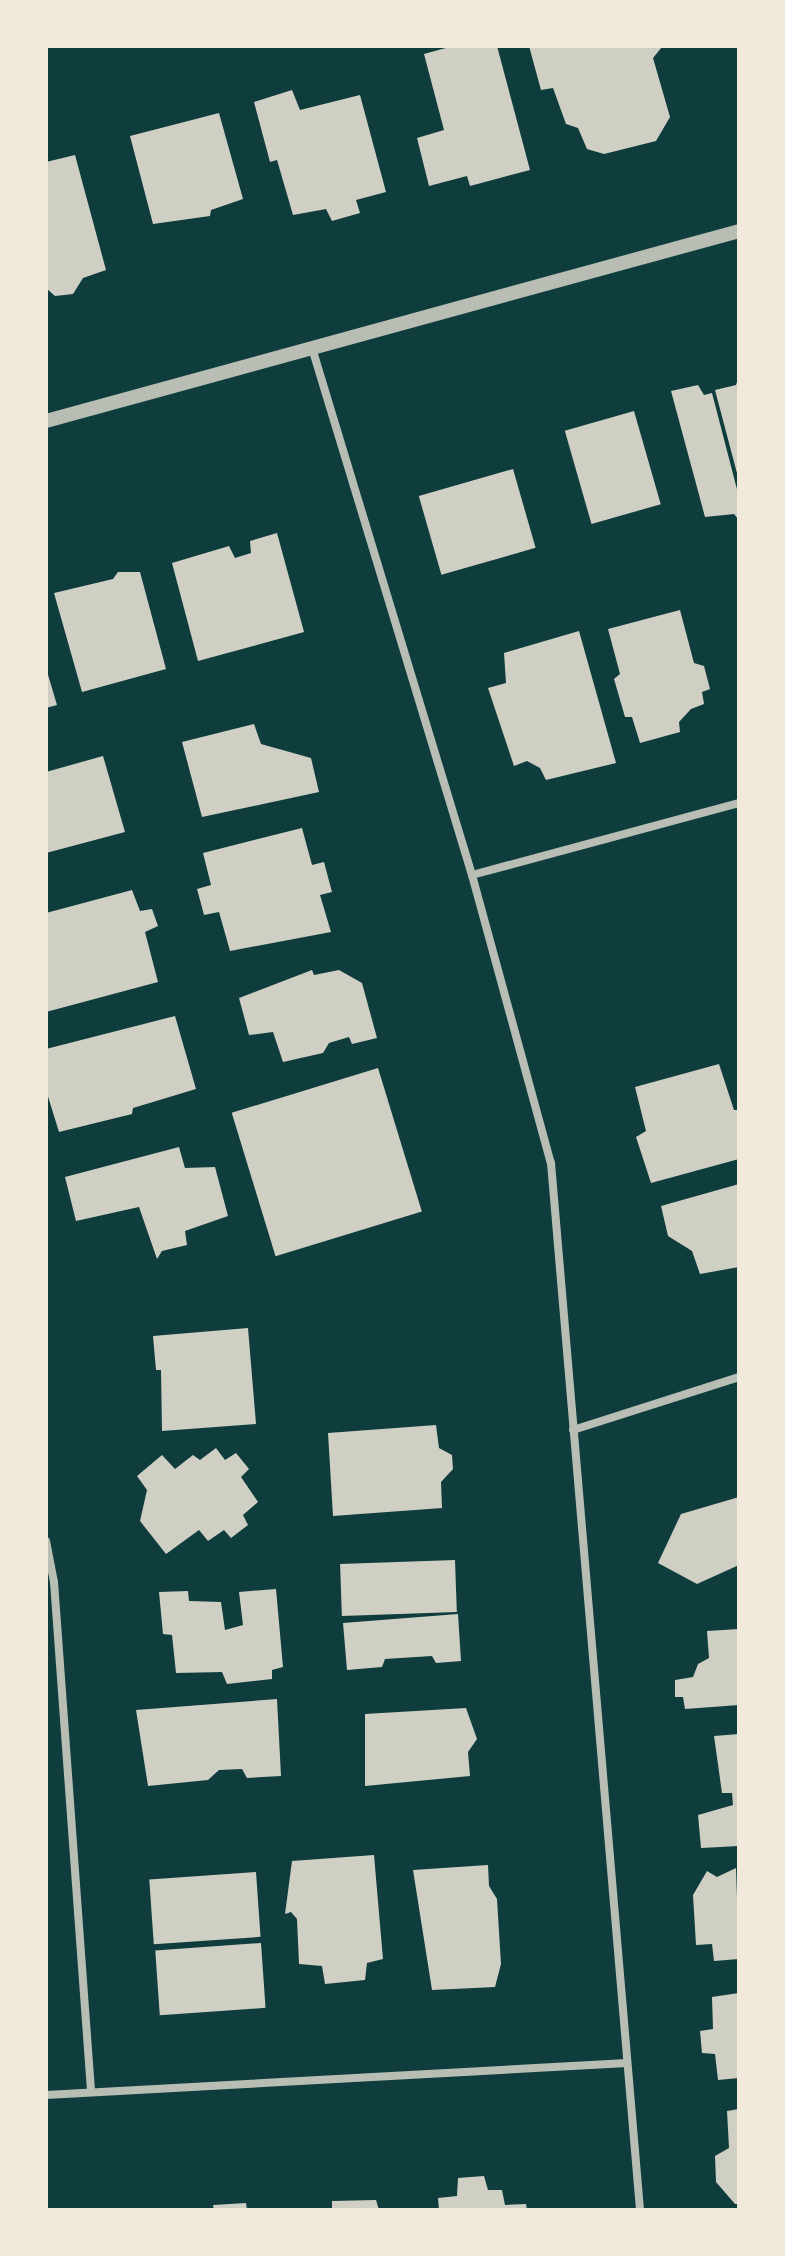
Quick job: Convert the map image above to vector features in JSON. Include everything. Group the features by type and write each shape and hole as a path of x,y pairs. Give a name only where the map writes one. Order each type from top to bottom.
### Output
{"street":[{"path":"46,421 739,231"},
{"path":"311,347 472,875 551,1163 640,2210"},
{"path":"472,875 739,803"},
{"path":"573,1430 739,1377"},
{"path":"46,1541 91,2091"},
{"path":"46,2095 627,2063"}],"building":[{"path":"453,46 497,46 530,170 470,186 467,176 429,186 417,138 444,130 424,54"},
{"path":"529,46 662,47 653,58 670,117 656,141 604,154 587,149 578,128 566,124 553,88 541,90"},
{"path":"292,90 300,110 360,95 386,192 356,200 360,213 332,221 326,209 293,215 277,160 270,162 254,102"},
{"path":"219,113 243,199 211,210 210,216 153,224 130,136"},
{"path":"75,155 106,270 83,278 73,294 55,296 46,288 46,162"},
{"path":"739,376 738,477 715,390 736,385"},
{"path":"698,385 704,395 712,393 739,497 739,520 734,514 705,517 671,391"},
{"path":"634,411 661,504 592,524 565,431"},
{"path":"513,469 536,548 441,575 419,496"},
{"path":"277,533 304,632 198,661 172,563 229,546 235,558 251,553 250,541"},
{"path":"118,572 140,572 166,669 82,692 54,593 113,579"},
{"path":"680,610 694,663 704,666 710,689 702,692 704,704 691,709 679,722 680,732 640,743 632,717 625,717 614,679 620,674 608,629"},
{"path":"579,631 616,763 546,780 540,768 527,761 514,766 488,688 506,683 504,653"},
{"path":"46,668 57,705 46,708"},
{"path":"254,724 261,744 311,758 319,792 202,817 182,742"},
{"path":"103,756 125,832 46,853 46,772"},
{"path":"302,828 312,865 324,862 332,892 320,895 331,932 230,951 219,912 204,915 197,889 211,885 203,853"},
{"path":"132,890 140,911 152,909 158,926 145,932 158,982 46,1012 46,913"},
{"path":"312,970 314,975 339,970 362,983 377,1038 352,1044 349,1037 329,1043 323,1053 283,1062 273,1032 249,1035 239,998"},
{"path":"175,1016 196,1089 133,1108 132,1114 59,1132 46,1090 46,1049"},
{"path":"719,1064 734,1110 739,1110 739,1159 651,1183 636,1137 646,1131 635,1087"},
{"path":"378,1068 422,1211 276,1256 232,1113"},
{"path":"179,1147 185,1168 215,1167 228,1216 185,1231 187,1245 162,1251 157,1259 139,1207 76,1221 65,1177"},
{"path":"739,1184 739,1267 700,1274 692,1251 668,1236 661,1206"},
{"path":"248,1328 256,1424 162,1431 161,1370 156,1370 153,1336"},
{"path":"436,1425 439,1448 452,1455 453,1469 441,1482 442,1508 333,1516 328,1433"},
{"path":"216,1448 225,1460 236,1453 249,1469 241,1477 258,1502 243,1515 248,1525 231,1538 224,1530 208,1541 199,1530 166,1554 140,1521 147,1490 137,1476 162,1455 175,1469 193,1455 200,1460"},
{"path":"739,1497 739,1565 697,1584 658,1563 681,1514"},
{"path":"455,1560 457,1612 342,1616 340,1564"},
{"path":"276,1589 283,1667 272,1670 272,1679 227,1684 222,1672 176,1673 172,1635 163,1634 159,1592 188,1591 189,1601 221,1602 225,1630 243,1625 239,1592"},
{"path":"458,1614 461,1661 436,1663 432,1656 385,1659 382,1667 347,1670 343,1623"},
{"path":"739,1629 739,1705 685,1709 683,1697 675,1697 675,1680 693,1677 698,1664 709,1658 707,1631"},
{"path":"277,1699 281,1776 247,1778 242,1769 219,1770 208,1780 148,1786 136,1710"},
{"path":"466,1708 477,1739 468,1752 470,1776 365,1786 365,1714"},
{"path":"739,1734 739,1846 701,1848 698,1815 733,1805 732,1793 722,1793 714,1736"},
{"path":"374,1855 383,1959 367,1963 365,1980 325,1984 322,1966 299,1964 297,1919 291,1912 285,1914 292,1861"},
{"path":"488,1865 489,1886 497,1899 501,1964 495,1987 432,1990 413,1870"},
{"path":"736,1868 739,1959 714,1961 712,1944 696,1945 693,1895 707,1871 717,1877"},
{"path":"256,1872 261,1937 154,1944 149,1879"},
{"path":"261,1943 266,2008 160,2015 155,1950"},
{"path":"739,1993 739,2078 718,2080 715,2054 702,2053 700,2031 713,2029 712,1997"},
{"path":"739,2109 739,2204 735,2204 716,2182 715,2156 729,2148 727,2111"},
{"path":"484,2176 488,2190 502,2190 505,2205 526,2204 527,2210 439,2210 438,2198 457,2196 458,2178"},
{"path":"376,2200 379,2210 332,2210 332,2201"},
{"path":"246,2203 247,2210 214,2210 213,2205"}]}
